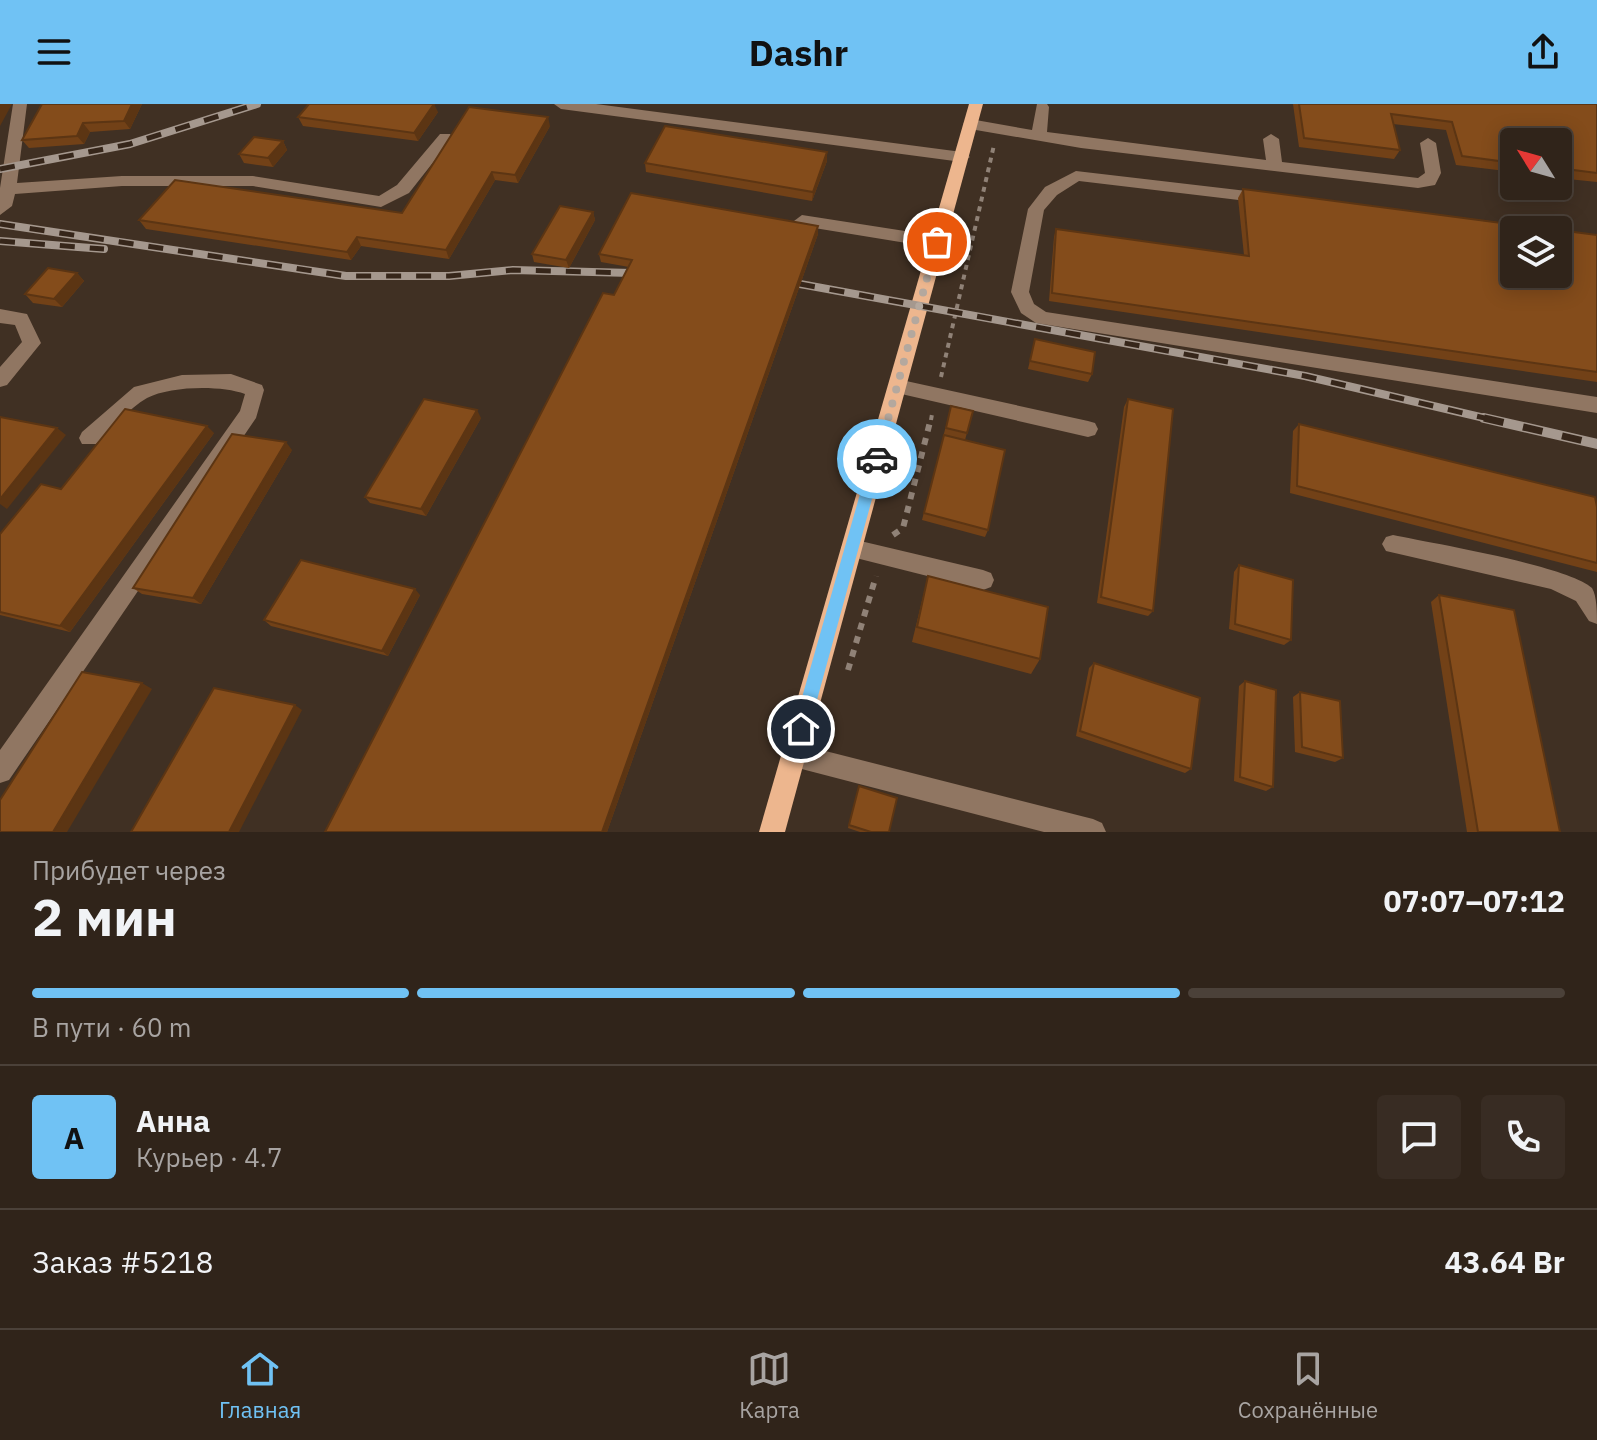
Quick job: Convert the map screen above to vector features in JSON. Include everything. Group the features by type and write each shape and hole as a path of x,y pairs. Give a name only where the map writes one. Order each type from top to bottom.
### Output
{"main road":[{"path":"772,832 976,104"}],"street":[{"path":"0,209 6,202 20,104"},
{"path":"561,104 962,157"},
{"path":"1039,135 1042,107"},
{"path":"970,124 1081,143 1418,183 1429,181 1433,173 1428,143"},
{"path":"8,189 122,181 253,181 381,202 403,189 445,137"},
{"path":"1271,139 1275,166"},
{"path":"1076,176 1081,143"},
{"path":"1282,200 1076,176 1051,191 1036,209 1020,292 1027,308 1042,318 1597,405"},
{"path":"802,221 937,242"},
{"path":"0,316 21,319 32,343 0,380"},
{"path":"0,771 249,413 255,390 231,381 182,382 141,392 89,438"},
{"path":"897,386 1088,429"},
{"path":"1393,544 1554,580 1584,594 1597,614"},
{"path":"852,548 983,580"},
{"path":"794,755 1093,832"}],"path":[{"path":"956,314 999,128"}],"building":[{"path":"42,104 132,104 124,121 83,123 77,136 22,140"},
{"path":"309,104 434,104 414,133 298,117"},
{"path":"1299,104 1597,104 1597,173 1572,170 1572,128 1500,128 1500,161 1462,156 1452,122 1391,114 1400,150 1304,138"},
{"path":"469,107 548,117 515,175 492,172 446,250 357,237 347,252 139,220 175,180 402,213"},
{"path":"665,126 827,152 813,192 645,163"},
{"path":"254,137 283,141 268,158 239,154"},
{"path":"1243,189 1500,223 1500,288 1572,288 1572,232 1597,235 1597,372 1052,293 1056,229 1249,256"},
{"path":"631,193 818,226 602,832 325,832 603,293 614,295 632,260 599,254"},
{"path":"560,206 593,212 566,260 532,254"},
{"path":"48,268 77,273 54,299 25,294"},
{"path":"1035,339 1095,352 1092,374 1030,361"},
{"path":"424,399 477,410 421,509 365,497"},
{"path":"1128,399 1173,409 1153,611 1101,597"},
{"path":"951,406 973,411 967,433 946,428"},
{"path":"125,409 207,426 60,626 0,612 0,534 41,484 61,489"},
{"path":"0,417 57,428 0,499"},
{"path":"1299,424 1595,497 1597,563 1297,486"},
{"path":"232,434 286,442 193,598 133,588"},
{"path":"944,435 1005,450 988,530 924,513"},
{"path":"301,560 415,589 382,651 264,620"},
{"path":"1239,565 1293,580 1291,640 1235,624"},
{"path":"928,576 1048,607 1040,659 917,627"},
{"path":"1439,595 1514,610 1560,832 1478,832"},
{"path":"1094,663 1200,698 1191,769 1080,731"},
{"path":"82,672 142,683 53,832 0,832 0,800"},
{"path":"1245,681 1276,690 1273,787 1240,777"},
{"path":"214,688 295,705 229,832 131,832"},
{"path":"1300,692 1340,701 1343,758 1302,747"},
{"path":"859,786 897,798 889,832 871,832 849,825"}],"railway":[{"path":"0,169 130,144 257,104"},
{"path":"0,224 346,276 449,276 513,270 632,273"},
{"path":"0,241 104,249"},
{"path":"800,284 1305,376 1493,420"},
{"path":"1484,418 1597,444"}],"way so far":[{"path":"877,459 937,242"}],"route":[{"path":"801,729 877,459"}]}
